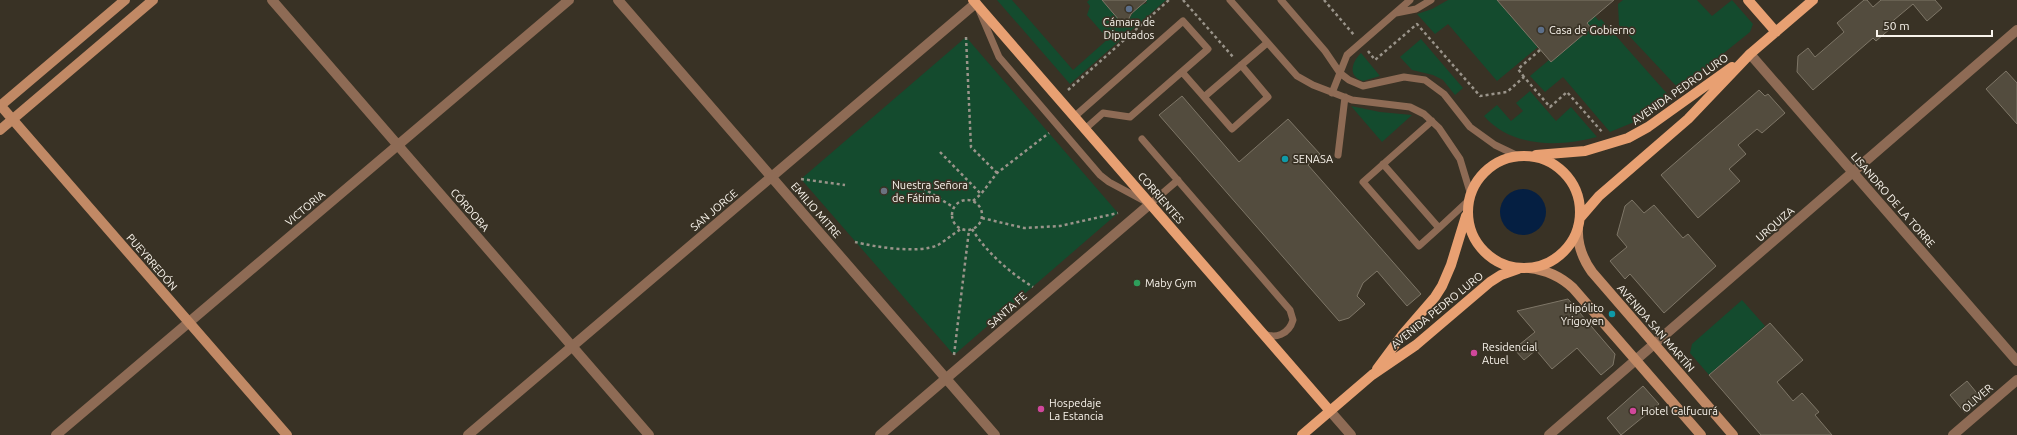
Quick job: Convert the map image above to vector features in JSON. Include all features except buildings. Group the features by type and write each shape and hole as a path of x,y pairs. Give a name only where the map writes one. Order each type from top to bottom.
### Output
{"main road":[{"path":"0,106 125,0"},
{"path":"0,130 153,0"},
{"path":"1748,0 1776,32"},
{"name":"AVENIDA PEDRO LURO","path":"1523,155 1585,151 1614,144 1632,136 1648,127 1750,54 1814,0"},
{"name":"CORRIENTES","path":"976,1 1074,117 1330,411"},
{"name":"AVENIDA PEDRO LURO","path":"1579,223 1599,196 1688,119 1750,54"},
{"name":"PUEYRREDÓN","path":"0,106 13,119 287,435"},
{"path":"1524,268 1548,263 1560,255 1570,245 1579,223 1579,200 1574,187 1567,176 1557,166 1545,160 1523,155 1501,160 1485,170 1469,201 1470,229 1479,246 1489,256 1501,264 1524,268 1550,272 1568,283 1701,435"},
{"name":"AVENIDA PEDRO LURO","path":"1372,375 1403,334 1430,304 1442,286 1451,266 1469,201"},
{"name":"AVENIDA SAN MARTÍN","path":"1579,223 1579,247 1588,266 1733,435"},
{"name":"AVENIDA PEDRO LURO","path":"1302,435 1372,375 1416,345 1490,282 1501,275 1524,268"}],"street":[{"name":"CÓRDOBA","path":"272,0 649,435"},
{"name":"VICTORIA","path":"56,435 569,0"},
{"name":"EMILIO MITRE","path":"618,0 995,435"},
{"name":"SAN JORGE","path":"468,435 976,1"},
{"name":"URQUIZA","path":"1549,435 2017,30"},
{"name":"LISANDRO DE LA TORRE","path":"1750,54 2017,361"},
{"name":"SANTA FE","path":"880,435 1150,204"},
{"name":"OLIVER","path":"1954,435 2017,380"},
{"path":"1330,411 1351,435"}],"lane":[{"path":"1230,0 1297,76 1332,93 1345,97 1410,107 1424,114 1432,121 1440,128 1460,160 1469,201 1419,246 1363,182 1432,121"},
{"path":"1281,0 1326,51 1340,73 1349,80 1363,86 1404,77 1425,80 1444,94 1470,127 1495,145 1523,155"},
{"path":"1396,13 1416,9 1431,0"},
{"path":"976,1 994,49 1001,60 1100,175 1109,182 1150,204 1178,180"},
{"path":"1332,93 1347,55 1409,1"},
{"path":"1074,117 1183,21 1208,49 1130,117 1102,113 1085,129"},
{"path":"1204,97 1267,43"},
{"path":"1182,72 1232,128 1268,97 1241,66"},
{"path":"1338,156 1345,97"},
{"path":"1142,139 1290,310 1293,320 1286,332 1273,336 1261,331"},
{"path":"1383,164 1440,228"}],"path":[{"path":"1058,98 1169,0"},
{"path":"1183,0 1241,66"},
{"path":"1324,0 1376,60 1417,24 1480,96 1507,92 1524,77"},
{"path":"966,37 971,147 997,174"},
{"path":"1540,50 1518,69 1550,107 1567,92 1604,134 1601,140"},
{"path":"973,201 981,194 997,174 1049,133"},
{"path":"940,152 981,194"},
{"path":"801,180 845,185"},
{"path":"923,188 953,207"},
{"path":"962,200 973,201 980,208 982,218 979,225 971,230 961,229 952,220 951,213 953,207 962,200"},
{"path":"982,218 1024,228 1060,226 1118,213"},
{"path":"855,242 871,246 918,249 937,246 961,229"},
{"path":"971,230 979,240 1019,278 1033,287"},
{"path":"954,356 971,230"}],"green space":[{"path":"997,0 1012,0 1073,70 1108,39 1087,15 1090,6 1087,2 1089,0 1107,0 1106,4 1126,27 1129,19 1136,9 1147,3 1145,0 1166,0 1070,84"},
{"path":"1448,0 1497,0 1538,47 1497,81 1448,24 1435,34 1417,14 1432,9"},
{"path":"1567,0 1581,0 1599,21 1601,19 1670,97 1639,120 1610,132 1563,77 1545,92 1530,76 1549,60 1551,62 1591,28"},
{"path":"1623,0 1697,0 1712,16 1732,0 1753,24 1750,32 1679,89 1619,25 1618,4"},
{"path":"966,37 1118,213 954,355 801,179"},
{"path":"1421,39 1463,88 1455,95 1443,80 1433,75 1412,70 1400,57"},
{"path":"1361,53 1380,76 1363,81 1355,76 1353,72 1353,64"},
{"path":"1530,91 1556,121 1571,107 1597,137 1567,142 1537,142 1508,134 1495,126 1484,116 1497,105 1511,121 1523,111 1516,103"},
{"path":"1351,106 1380,112 1412,115 1382,142"},
{"path":"1742,300 1765,326 1709,375 1690,353 1692,344"}],"water":[{"path":"1528,189 1540,195 1545,203 1545,221 1540,229 1532,234 1518,235 1506,229 1501,221 1500,207 1506,195 1514,190"}],"place":[{"name":"Cámara de Diputados","path":"1129,9"},
{"name":"Casa de Gobierno","path":"1541,30"},
{"name":"SENASA","path":"1285,159"},
{"name":"Nuestra Señora de Fátima","path":"884,191"},
{"name":"Maby Gym","path":"1137,283"},
{"name":"Hipólito Yrigoyen","path":"1612,314"},
{"name":"Residencial Atuel","path":"1474,353"},
{"name":"Hospedaje La Estancia","path":"1041,409"},
{"name":"Hotel Calfucurá","path":"1633,411"}]}
